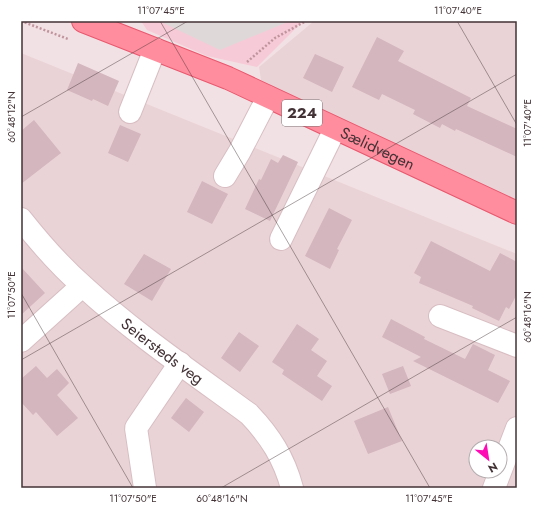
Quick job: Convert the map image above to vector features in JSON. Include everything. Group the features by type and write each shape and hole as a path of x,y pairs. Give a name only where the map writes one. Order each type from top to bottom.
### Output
{"main road":[{"name":"Sælidvegen","path":"83,21 117,27 155,48 228,78 517,213"}],"street":[{"path":"130,112 155,48"},
{"path":"225,176 240,151 268,97"},
{"path":"281,239 335,129"},
{"name":"Seiersteds veg","path":"21,219 46,250 82,286 121,319 249,414 265,430 277,448 287,470 292,488"},
{"path":"21,341 82,286"},
{"path":"440,316 517,346"},
{"path":"145,488 136,428 180,363"},
{"path":"494,488 517,428"}],"path":[{"path":"228,78 275,38 306,21"}],"shaded area":[{"path":"141,21 303,21 257,67 207,56 147,30"},
{"path":"159,21 290,21 220,50"},
{"path":"314,21 517,21 517,203 444,172 261,80 259,67"},
{"path":"21,53 517,254 517,488 21,488"}],"building":[{"path":"377,37 404,51 398,61 471,98 467,106 517,129 517,157 456,129 455,131 442,124 440,128 413,114 415,110 382,94 379,100 352,87"},
{"path":"315,54 344,67 332,92 303,78"},
{"path":"78,63 119,81 108,106 67,90"},
{"path":"34,120 61,153 21,184 21,131"},
{"path":"120,125 141,134 128,162 108,153"},
{"path":"283,155 298,162 270,221 245,209 259,179 261,180 271,159 278,163"},
{"path":"202,181 228,194 212,224 187,212"},
{"path":"329,208 352,220 337,249 339,250 330,269 305,256"},
{"path":"431,241 490,271 500,253 517,262 517,294 509,309 506,307 499,321 472,308 473,306 419,283 421,277 414,273"},
{"path":"144,254 171,269 152,301 124,284"},
{"path":"21,267 45,293 21,315"},
{"path":"391,319 425,337 424,339 465,359 473,344 495,355 488,370 510,381 498,403 413,361 421,357 382,337"},
{"path":"297,324 319,339 311,350 327,361 317,376 332,386 322,401 282,374 284,370 272,362"},
{"path":"239,332 259,346 240,372 221,358"},
{"path":"36,366 47,378 57,369 69,383 57,395 78,418 57,436 36,412 33,415 21,402 21,379"},
{"path":"403,366 411,386 390,394 382,374"},
{"path":"186,398 204,412 189,432 171,418"},
{"path":"388,407 402,441 368,454 354,421"}]}
